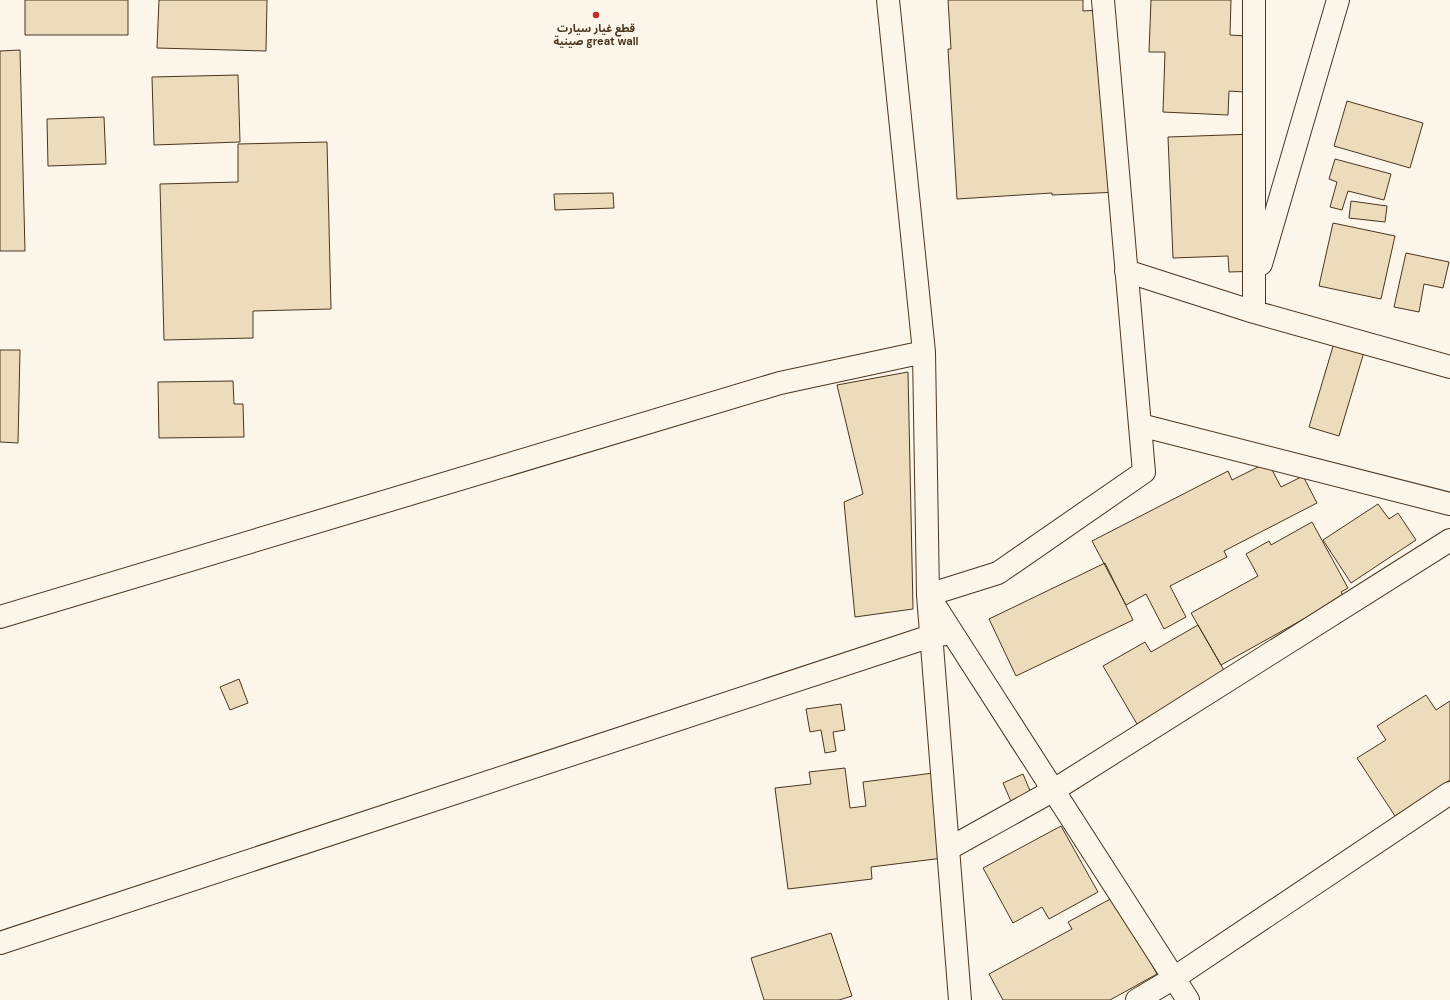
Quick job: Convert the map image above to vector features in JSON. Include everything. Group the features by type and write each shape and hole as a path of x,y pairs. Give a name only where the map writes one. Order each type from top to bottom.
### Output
{"street":[{"path":"888,0 924,352 928,595 960,1000"},
{"path":"928,595 998,573 1144,472 1104,0"},
{"path":"1254,0 1254,312"},
{"path":"1254,288 1338,0"},
{"path":"1126,271 1254,312 1450,367"},
{"path":"0,618 780,383 924,352"},
{"path":"1140,425 1450,504"},
{"path":"948,849 1054,790 1450,540"},
{"path":"928,595 1188,1000"},
{"path":"0,942 931,636 952,633"},
{"path":"1137,1000 1174,978 1450,793"}],"building":[{"path":"25,0 128,0 128,35 25,35"},
{"path":"159,0 267,0 266,51 157,48"},
{"path":"948,0 1083,0 1083,11 1099,10 1119,192 1052,195 1052,193 957,199 948,49 951,49"},
{"path":"1151,0 1231,0 1230,35 1246,36 1244,92 1229,91 1228,115 1163,112 1165,52 1149,52"},
{"path":"20,50 25,251 0,251 0,51"},
{"path":"238,75 240,142 154,145 152,77"},
{"path":"1347,101 1423,123 1410,168 1334,146"},
{"path":"104,117 106,164 48,166 47,119"},
{"path":"1254,134 1260,271 1229,272 1228,256 1173,258 1168,137"},
{"path":"327,142 331,309 253,311 253,338 164,340 160,184 238,182 238,144"},
{"path":"1335,159 1391,174 1384,200 1348,191 1342,210 1330,207 1337,182 1329,179"},
{"path":"613,193 614,208 555,210 554,194"},
{"path":"1351,201 1387,206 1385,222 1349,218"},
{"path":"1333,223 1395,236 1381,299 1319,286"},
{"path":"1406,253 1449,262 1443,288 1424,284 1419,312 1394,307"},
{"path":"1334,343 1364,352 1339,436 1309,427"},
{"path":"0,350 20,350 18,443 0,442"},
{"path":"908,372 913,609 855,617 844,502 863,494 837,385"},
{"path":"233,381 234,404 243,404 244,437 159,438 158,382"},
{"path":"1268,462 1281,487 1303,476 1317,503 1224,551 1227,557 1170,586 1186,617 1164,629 1146,594 1126,605 1092,541 1228,471 1232,480"},
{"path":"1378,504 1389,519 1398,513 1416,540 1351,583 1323,540"},
{"path":"1312,522 1348,588 1341,592 1353,612 1309,616 1221,665 1191,613 1258,576 1246,554 1269,541 1271,545"},
{"path":"1105,563 1133,620 1016,676 989,619"},
{"path":"1198,625 1225,672 1137,724 1103,666 1145,642 1151,652"},
{"path":"239,679 248,703 230,710 220,687"},
{"path":"1426,695 1436,710 1450,701 1450,780 1395,816 1357,758 1386,740 1377,726"},
{"path":"841,704 845,730 833,732 836,751 825,753 821,730 810,732 806,709"},
{"path":"845,768 850,808 866,806 863,782 941,772 951,857 871,867 872,879 788,889 775,788 811,784 809,772"},
{"path":"1023,774 1033,798 1013,806 1003,783"},
{"path":"1061,826 1098,892 1049,919 1042,907 1013,923 983,868"},
{"path":"1114,897 1157,974 1110,1000 1003,1000 989,974 1072,929 1068,922"},
{"path":"831,933 852,996 839,1000 764,1000 751,958"}],"place":[{"name":"قطع غيار سيارت صينية great wall","path":"596,15"}]}
